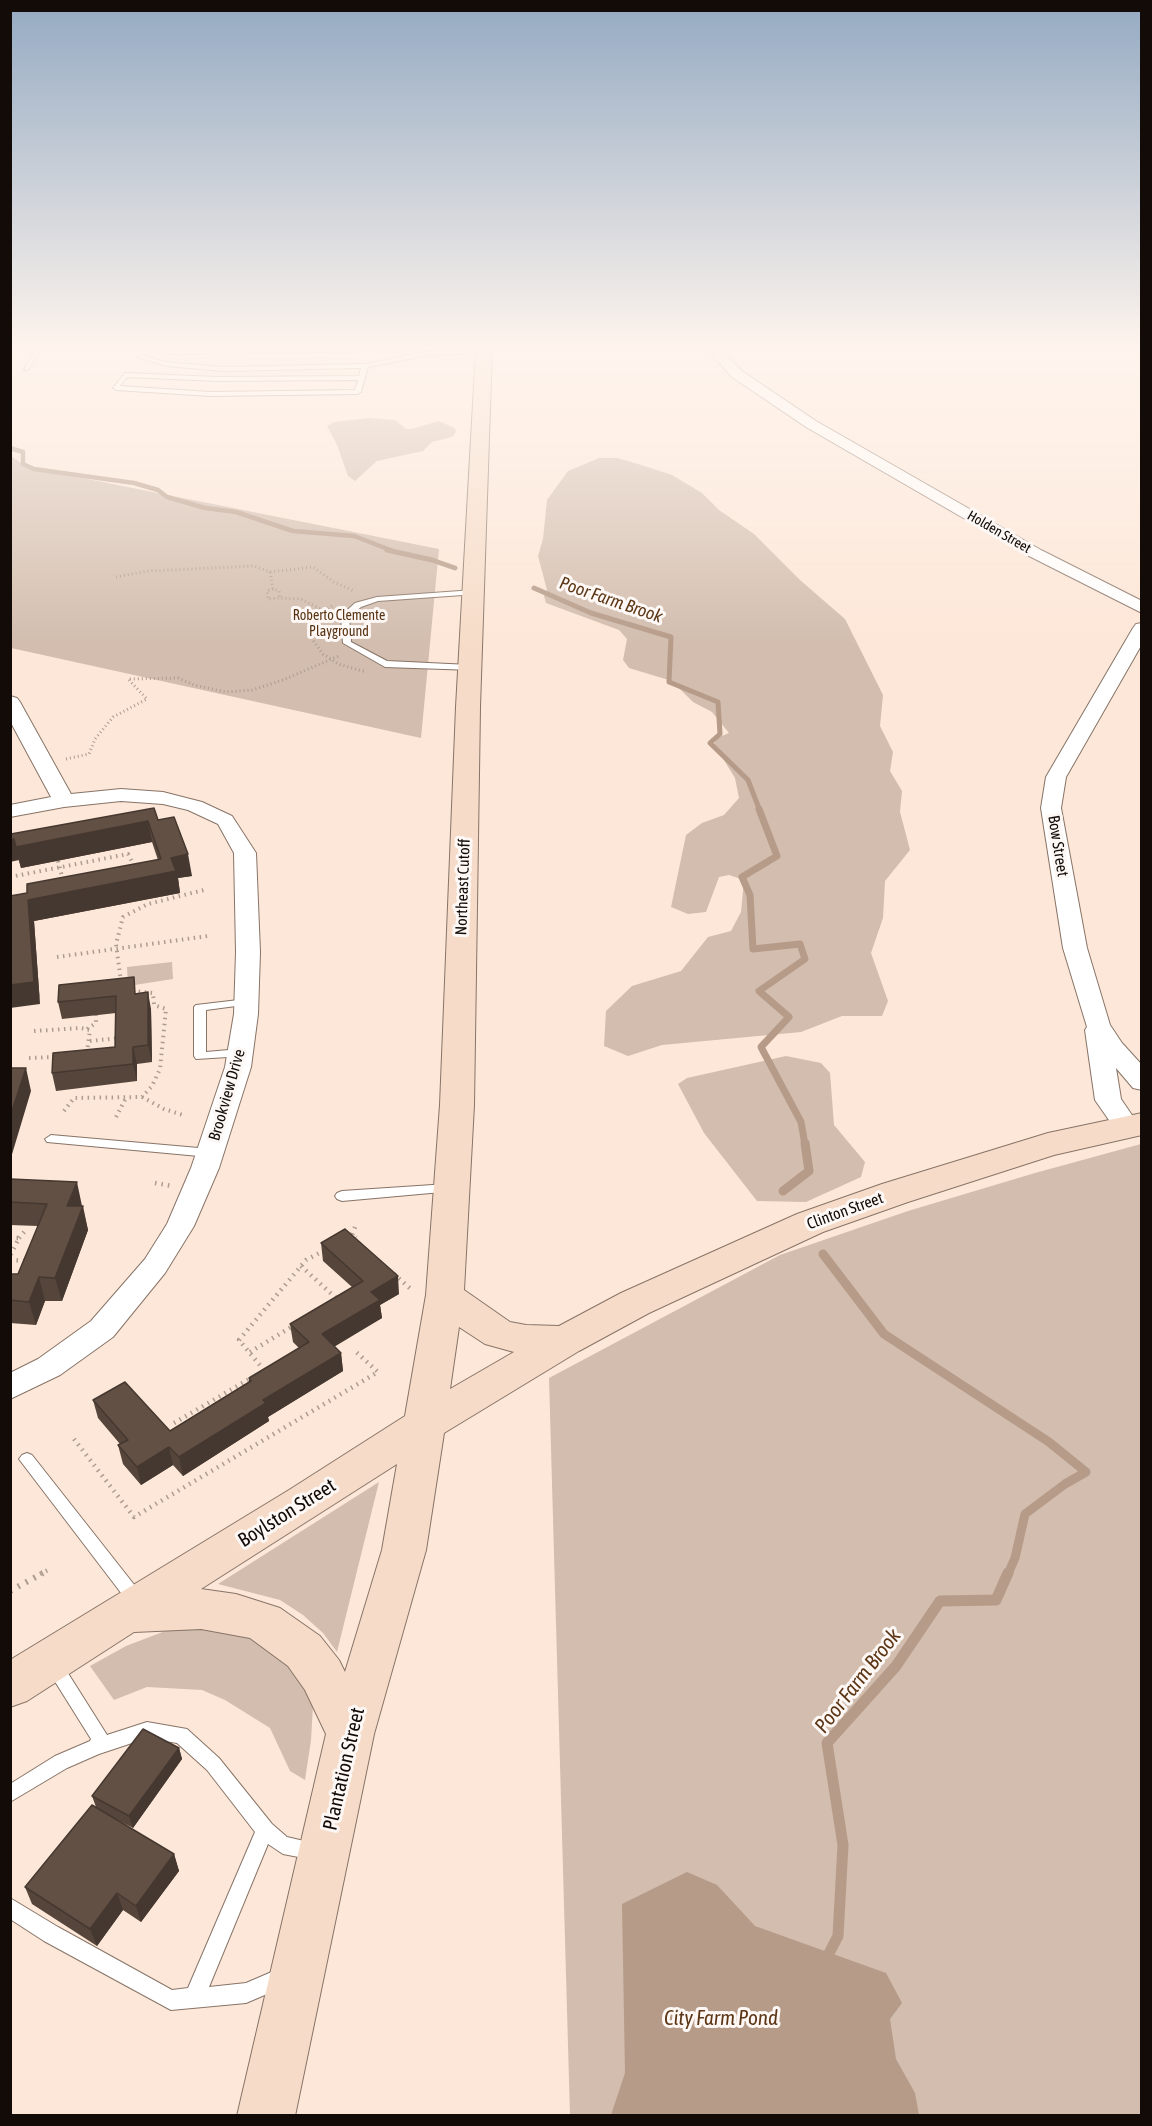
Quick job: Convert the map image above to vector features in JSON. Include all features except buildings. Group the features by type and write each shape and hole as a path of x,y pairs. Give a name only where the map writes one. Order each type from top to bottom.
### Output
{"main road":[{"name":"Northeast Cutoff","path":"426,1423 430,1293 452,1187 480,448"},
{"name":"Clinton Street","path":"565,1341 634,1304 810,1223 1048,1145 1134,1125"},
{"path":"430,1293 500,1334 526,1340 565,1341"},
{"name":"Boylston Street","path":"10,1686 304,1503 426,1423 565,1341"},
{"name":"Plantation Street","path":"266,2115 350,1734 404,1551 426,1423"},
{"path":"133,1608 201,1609 236,1614 264,1622 304,1651 322,1676 350,1734"}],"street":[{"name":"Holden Street","path":"852,448 1035,553 1142,608"},
{"name":"Bow Street","path":"1142,628 1056,777 1052,799 1052,822 1075,948 1098,1025 1112,1048 1142,1082"},
{"path":"10,702 64,801"},
{"name":"Brookview Drive","path":"10,811 64,801 121,795 163,798 195,806 225,820 245,853 248,952 247,1002 240,1053 227,1106 180,1226 135,1291 102,1329 49,1367 10,1387"},
{"name":"Bow Street","path":"1094,1012 1108,1100 1134,1125"}],"lane":[{"path":"470,668 386,664 347,643 345,616 358,605 377,599 474,592"},
{"path":"240,1053 200,1056 200,1008 247,1002"},
{"path":"51,1139 210,1153"},
{"path":"342,1196 452,1187"},
{"path":"27,1459 133,1608"},
{"path":"51,1661 100,1738 96,1747"},
{"path":"10,1794 61,1762 96,1747 147,1730 181,1735 213,1764 265,1830 283,1845 325,1853"},
{"path":"194,1998 265,1830"},
{"path":"10,1907 51,1935 171,2000 246,1993 299,1971"}],"path":[{"path":"116,577 148,571 254,566 270,572 313,567 334,582 360,594"},
{"path":"270,572 273,589"},
{"path":"280,598 279,591 273,589 267,591 268,599 302,599 324,611"},
{"path":"89,754 95,739 113,717 147,699 128,679 178,678 194,685 225,692 252,690 283,680 356,649"},
{"path":"123,848 137,872"},
{"path":"10,877 126,855"},
{"path":"58,861 64,884"},
{"path":"134,866 142,864"},
{"path":"123,990 116,949 123,917 148,904 204,890"},
{"path":"57,957 208,936"},
{"path":"133,991 153,993 154,1005 166,1009 160,1069 152,1086 141,1097"},
{"path":"33,1031 87,1029 96,1023 96,1015"},
{"path":"87,1029 90,1030 90,1041 89,1050 85,1054 93,1057"},
{"path":"90,1041 119,1038"},
{"path":"29,1058 64,1057"},
{"path":"116,1116 127,1096"},
{"path":"64,1112 74,1098 127,1096 141,1097 183,1116"},
{"path":"343,1240 352,1235 355,1227"},
{"path":"25,1231 19,1238 10,1258 32,1262"},
{"path":"352,1235 361,1243"},
{"path":"10,1238 19,1238"},
{"path":"174,1423 266,1369 239,1340 306,1260 334,1245"},
{"path":"301,1266 337,1299 327,1305"},
{"path":"387,1267 430,1293"},
{"path":"250,1352 298,1323"},
{"path":"74,1439 134,1517 378,1372 354,1350"},
{"path":"10,1591 48,1570"}],"green space":[{"path":"338,448 426,448 423,451 377,461 355,481 348,476"},
{"name":"Roberto Clemente Playground","path":"11,456 27,467 439,549 421,738 11,648"},
{"path":"599,458 617,458 672,475 702,493 719,510 754,534 800,580 845,619 883,695 880,726 893,752 890,771 902,791 900,812 910,850 885,881 883,918 871,953 888,1001 882,1016 842,1016 801,1032 662,1045 628,1056 604,1046 606,1011 632,986 681,971 708,937 731,931 741,912 744,880 729,875 719,877 706,912 688,914 671,907 686,835 702,823 724,815 739,798 735,778 714,744 717,738 729,733 712,712 693,702 672,681 629,668 623,660 627,639 619,630 546,603 544,596 547,590 538,556 543,539 547,500 568,471"},
{"path":"172,962 173,979 128,986 127,967"},
{"path":"786,1056 821,1063 830,1073 834,1125 865,1162 861,1177 806,1202 757,1201 704,1133 678,1084 687,1078"},
{"path":"1141,1144 1141,2115 570,2115 549,1378 780,1255 908,1211"},
{"path":"379,1482 337,1652 323,1633 303,1615 280,1600 218,1584"},
{"path":"214,1625 250,1633 298,1673 313,1705 305,1780 290,1771 270,1728 225,1700 202,1690 147,1687 114,1700 90,1666 126,1646 173,1628"}],"water":[{"name":"City Farm Pond","path":"687,1872 717,1885 755,1926 886,1973 902,2003 890,2019 896,2059 915,2093 919,2115 611,2115 625,2073 622,1904"}],"waterway":[{"name":"Poor Farm Brook","path":"11,448 23,452 23,464 34,469 134,483 158,490 167,497 205,508 236,512 293,531 354,536 393,551"},
{"name":"Poor Farm Brook","path":"387,550 432,560 455,568"},
{"name":"Poor Farm Brook","path":"534,588 591,613 671,637 669,682 718,702 720,734 710,743 748,780 760,811"},
{"name":"Poor Farm Brook","path":"759,809 777,856 742,877 750,895 753,949 800,944 805,959 759,991 789,1017 761,1047 801,1122 805,1145"},
{"name":"Poor Farm Brook","path":"783,1191 809,1171 805,1143"},
{"name":"Poor Farm Brook","path":"823,1254 884,1334 1049,1442 1086,1472 1065,1484 1025,1514 1015,1558 1008,1574"},
{"name":"Poor Farm Brook","path":"825,1961 838,1936 843,1845 827,1743 896,1666 940,1601 996,1600 1008,1573"}]}
